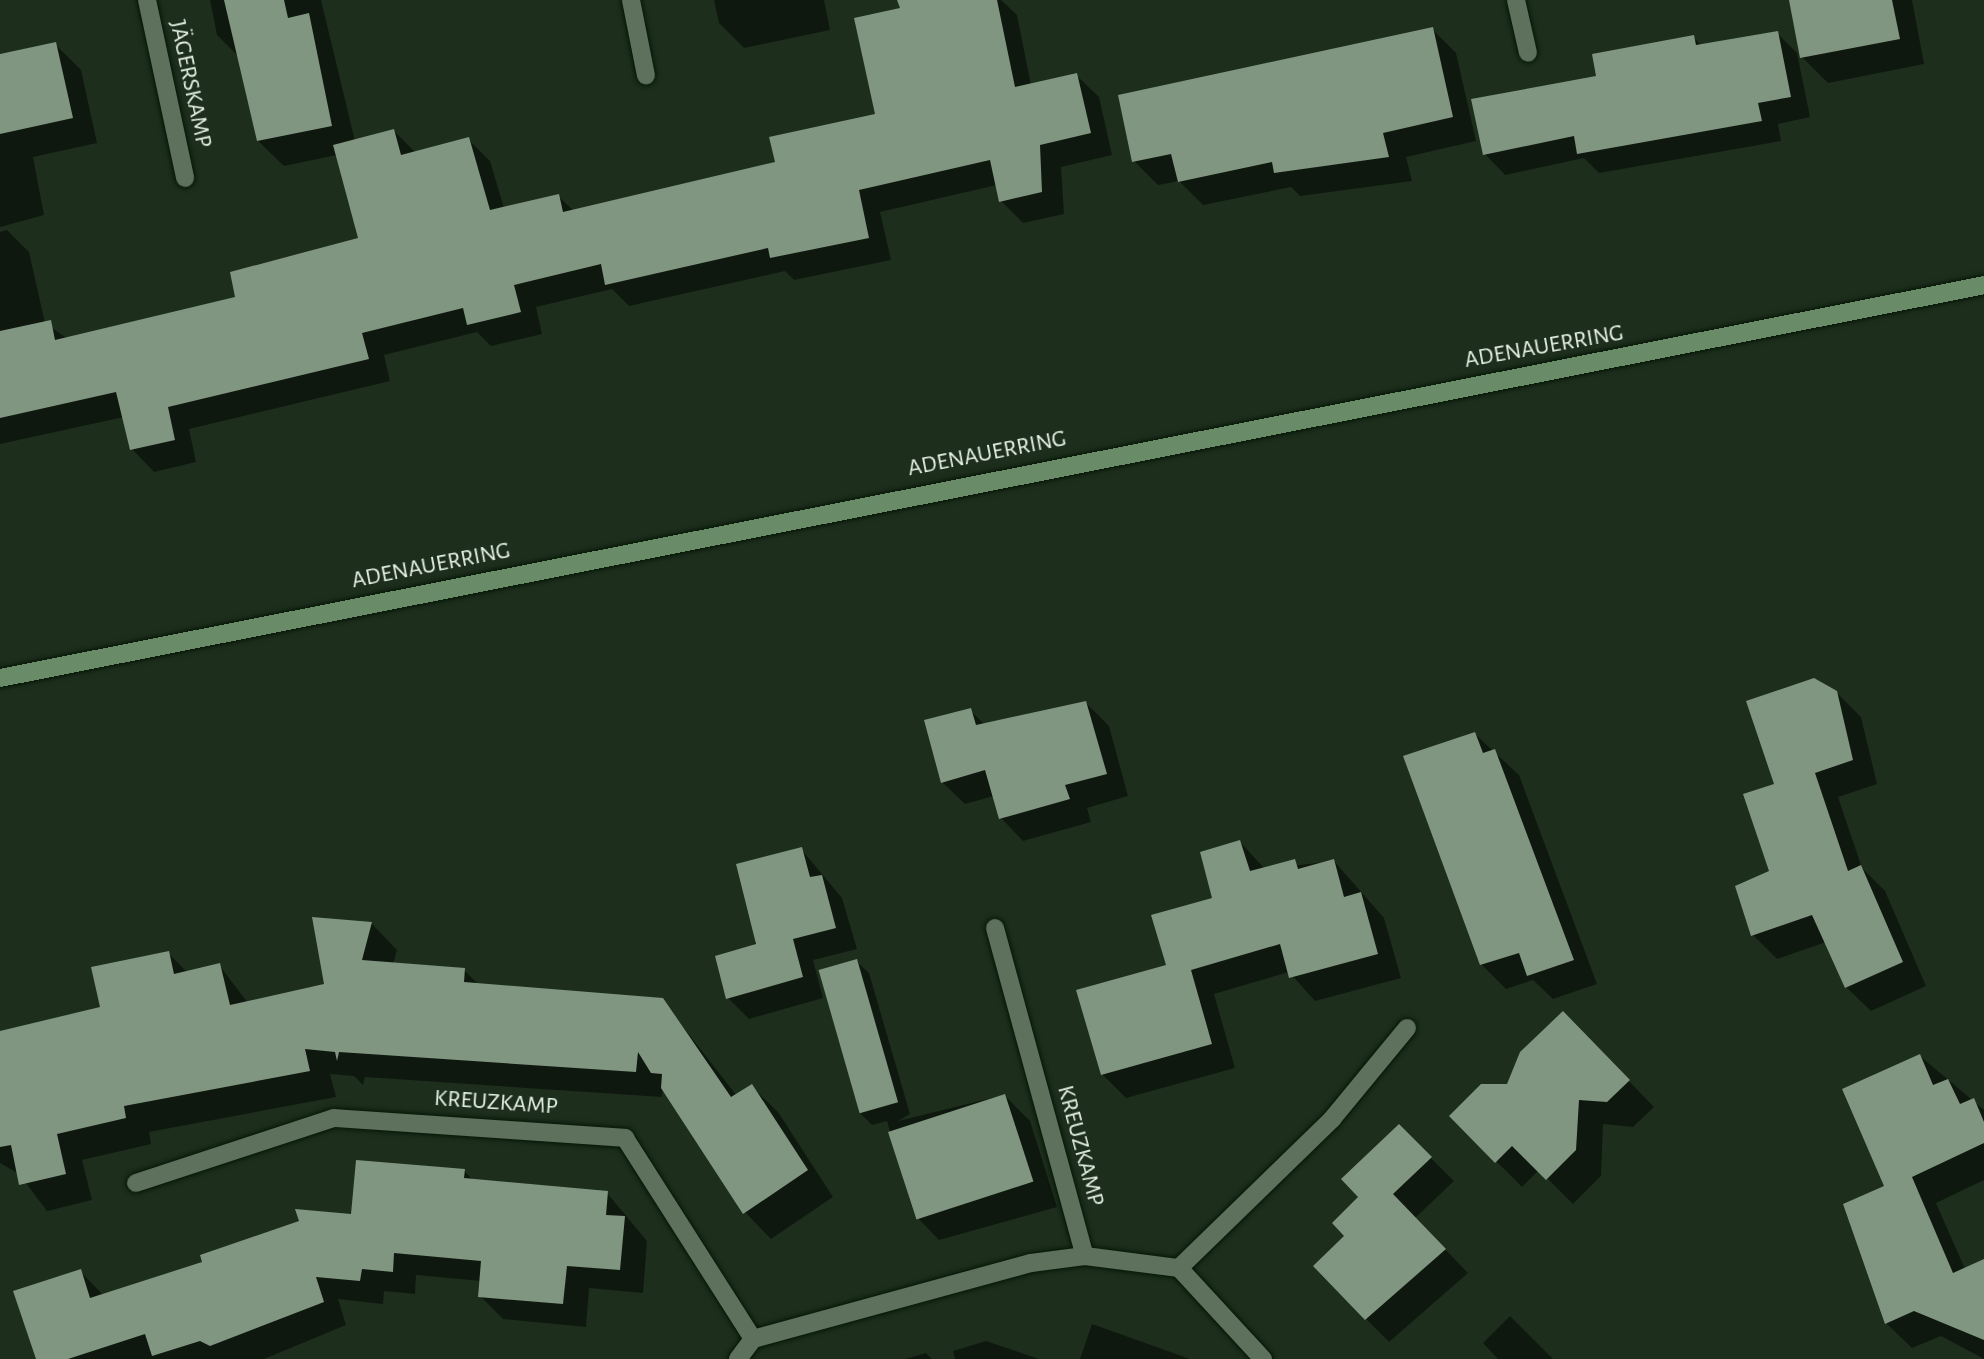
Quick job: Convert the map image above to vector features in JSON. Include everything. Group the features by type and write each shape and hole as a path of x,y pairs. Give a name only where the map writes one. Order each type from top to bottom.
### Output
{"main road":[{"name":"ADENAUERRING","path":"0,678 1984,285"}],"street":[{"name":"JÄGERSKAMP","path":"147,0 184,178"},
{"path":"631,0 646,75"},
{"path":"1516,0 1528,53"},
{"name":"KREUZKAMP","path":"995,928 1085,1256"},
{"path":"1180,1268 1332,1119 1407,1028"},
{"name":"KREUZKAMP","path":"136,1183 334,1118 625,1138 752,1339"},
{"path":"738,1359 752,1339 1031,1263 1085,1256 1180,1268 1263,1359"}],"building":[{"path":"224,0 284,0 288,18 309,13 332,126 257,141"},
{"path":"897,0 997,0 1015,87 1077,73 1091,133 1040,145 1042,192 999,202 990,160 859,190 869,238 770,258 768,248 605,285 601,264 514,285 521,312 467,325 463,308 362,333 369,359 168,407 175,440 130,450 116,392 0,418 0,331 51,320 55,340 235,297 230,272 358,238 333,145 394,129 401,155 469,137 490,210 559,194 563,212 775,162 769,137 875,114 854,18 900,8"},
{"path":"1789,0 1892,0 1900,39 1800,58"},
{"path":"1433,27 1453,117 1383,133 1389,157 1274,173 1272,162 1178,182 1171,154 1132,162 1118,95"},
{"path":"1778,31 1791,97 1758,103 1762,121 1577,154 1574,136 1483,155 1471,99 1596,76 1592,54 1694,35 1696,45"},
{"path":"56,42 73,118 0,134 0,54"},
{"path":"1814,678 1837,691 1853,760 1815,773 1848,871 1861,865 1903,962 1845,988 1812,915 1751,936 1735,886 1769,871 1743,794 1774,784 1746,701"},
{"path":"1086,701 1107,774 1065,785 1070,799 999,819 985,770 941,783 924,720 971,708 976,725"},
{"path":"1475,732 1483,753 1495,749 1574,960 1527,976 1519,953 1480,965 1403,756"},
{"path":"1240,840 1250,871 1295,859 1298,869 1334,859 1344,897 1361,892 1378,954 1289,978 1280,944 1191,970 1212,1044 1101,1075 1076,990 1166,965 1151,915 1212,898 1200,852"},
{"path":"802,847 810,877 822,875 836,928 793,939 803,977 726,999 715,956 756,944 736,864"},
{"path":"312,917 372,922 362,960 465,968 464,982 663,998 731,1097 752,1084 808,1170 743,1214 661,1088 662,1074 651,1073 638,1052 636,1072 339,1052 337,1061 335,1052 305,1049 310,1071 124,1106 126,1118 57,1134 66,1174 19,1185 11,1145 0,1147 0,1031 100,1007 91,967 169,951 174,974 220,963 230,1005 324,984"},
{"path":"857,959 898,1102 860,1113 819,970"},
{"path":"1563,1011 1630,1080 1607,1102 1579,1100 1576,1150 1546,1180 1512,1146 1495,1163 1449,1116 1481,1084 1507,1084 1520,1052"},
{"path":"1920,1054 1933,1085 1948,1079 1960,1104 1974,1098 1984,1122 1984,1143 1912,1177 1953,1273 1984,1259 1984,1340 1914,1311 1885,1324 1843,1204 1884,1186 1842,1089"},
{"path":"1005,1094 1033,1181 916,1220 888,1132"},
{"path":"1399,1124 1432,1157 1393,1194 1446,1249 1365,1320 1313,1266 1344,1236 1332,1223 1358,1197 1341,1179"},
{"path":"356,1160 465,1169 464,1178 608,1191 606,1215 625,1216 620,1270 567,1266 563,1304 478,1297 481,1261 394,1253 393,1272 362,1269 360,1281 316,1277 324,1302 210,1346 200,1341 152,1356 145,1334 68,1359 36,1359 13,1291 81,1269 90,1298 202,1262 200,1255 299,1221 295,1209 351,1214"}]}
